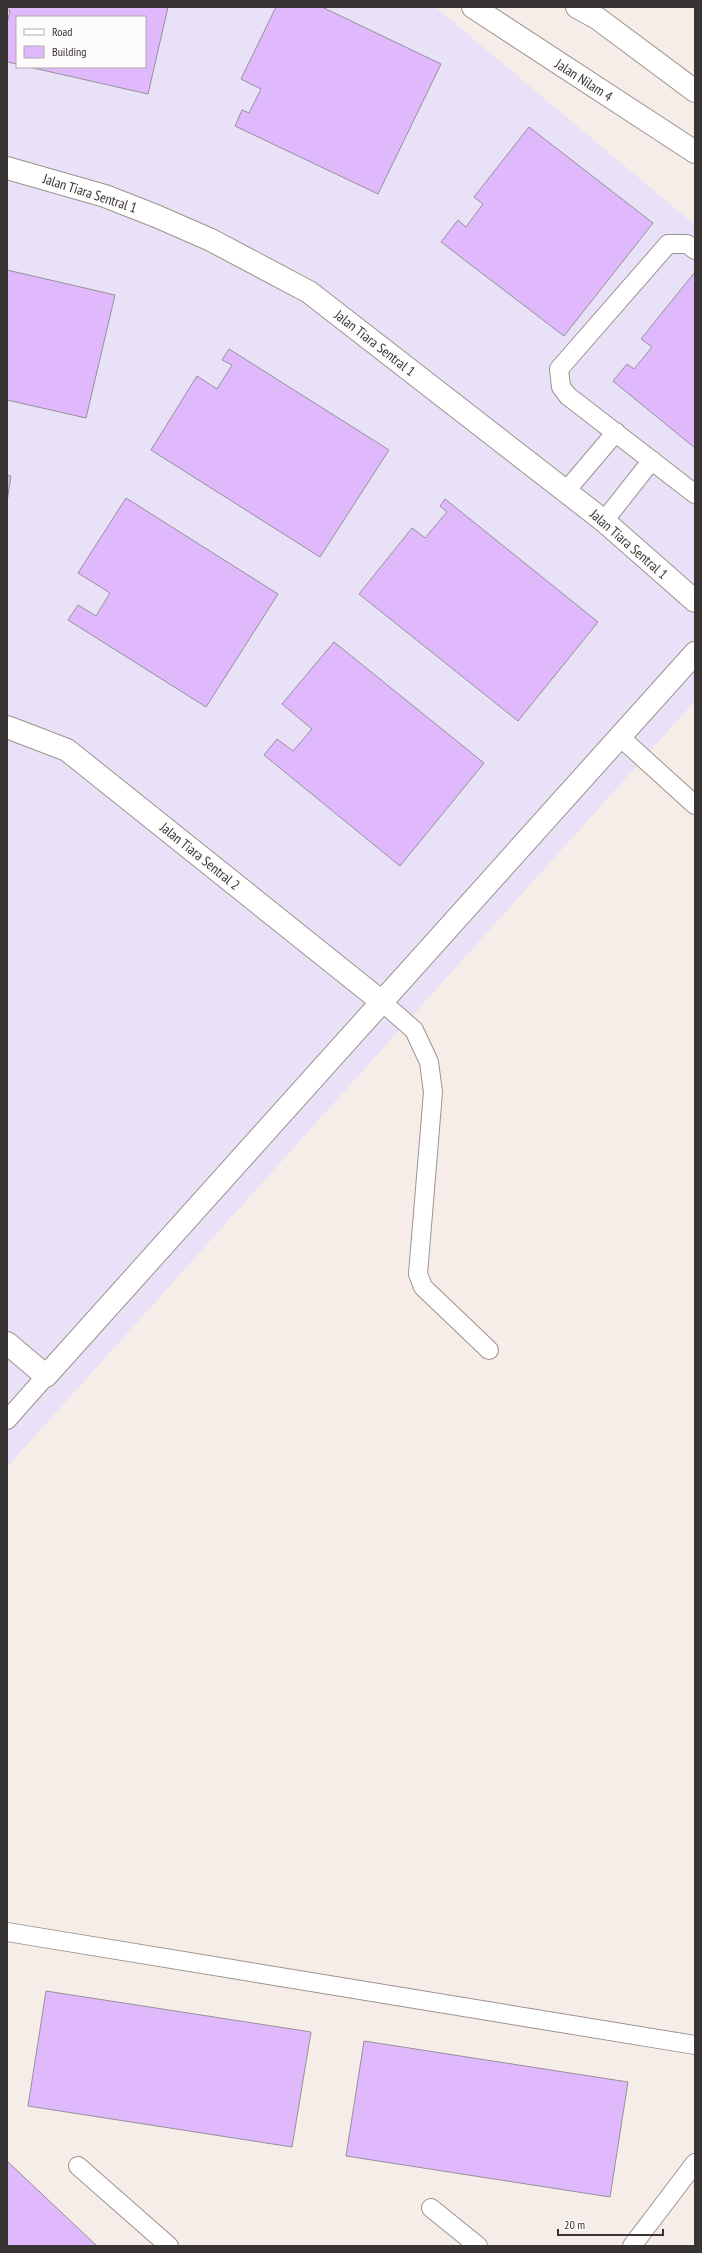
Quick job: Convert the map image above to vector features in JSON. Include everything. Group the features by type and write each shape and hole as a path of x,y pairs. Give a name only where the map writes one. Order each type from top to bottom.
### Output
{"street":[{"name":"Jalan Nilam 4","path":"473,7 695,152"},
{"path":"577,7 597,18 695,91"},
{"name":"Jalan Tiara Sentral 1","path":"7,168 105,196 156,216 211,240 309,292 604,521 695,601"},
{"path":"7,1343 46,1376 695,653"},
{"name":"Jalan Tiara Sentral 2","path":"7,727 67,750 382,1002"}],"lane":[{"path":"695,250 688,244 668,244 559,369 561,387 568,396 695,494"},
{"path":"566,491 616,432"},
{"path":"604,521 652,460"},
{"path":"620,737 695,805"},
{"path":"382,1002 414,1030 429,1062 433,1092 418,1274 419,1281 423,1287 489,1350"},
{"path":"7,1420 46,1376"},
{"path":"7,1932 695,2045"},
{"path":"632,2246 695,2164"},
{"path":"78,2166 169,2246"},
{"path":"431,2208 478,2246"}],"shaded area":[{"path":"7,7 432,7 438,9 695,225 695,701 7,1467"}],"building":[{"path":"7,7 168,7 148,94 33,68 146,68 146,16 16,16 16,64 7,62 7,24 10,11 7,10"},
{"path":"276,7 322,7 441,64 378,194 235,126 242,110 249,113 261,89 241,79"},
{"path":"529,127 653,223 564,336 441,242 458,220 466,227 483,204 474,197"},
{"path":"7,270 115,295 86,418 7,400"},
{"path":"695,272 695,448 613,381 627,364 634,369 652,347 641,339"},
{"path":"229,349 389,450 320,557 151,450 197,376 217,389 232,365 222,360"},
{"path":"7,475 11,476 7,502"},
{"path":"126,498 278,594 206,707 68,620 78,605 96,616 110,593 78,573"},
{"path":"445,499 598,622 518,721 359,594 412,528 425,538 447,512 440,506"},
{"path":"334,642 484,763 400,866 264,755 277,739 293,751 312,729 282,704"},
{"path":"46,1991 311,2032 292,2147 28,2106"},
{"path":"364,2041 628,2082 610,2197 346,2156"},
{"path":"7,2161 97,2246 7,2246"}]}
